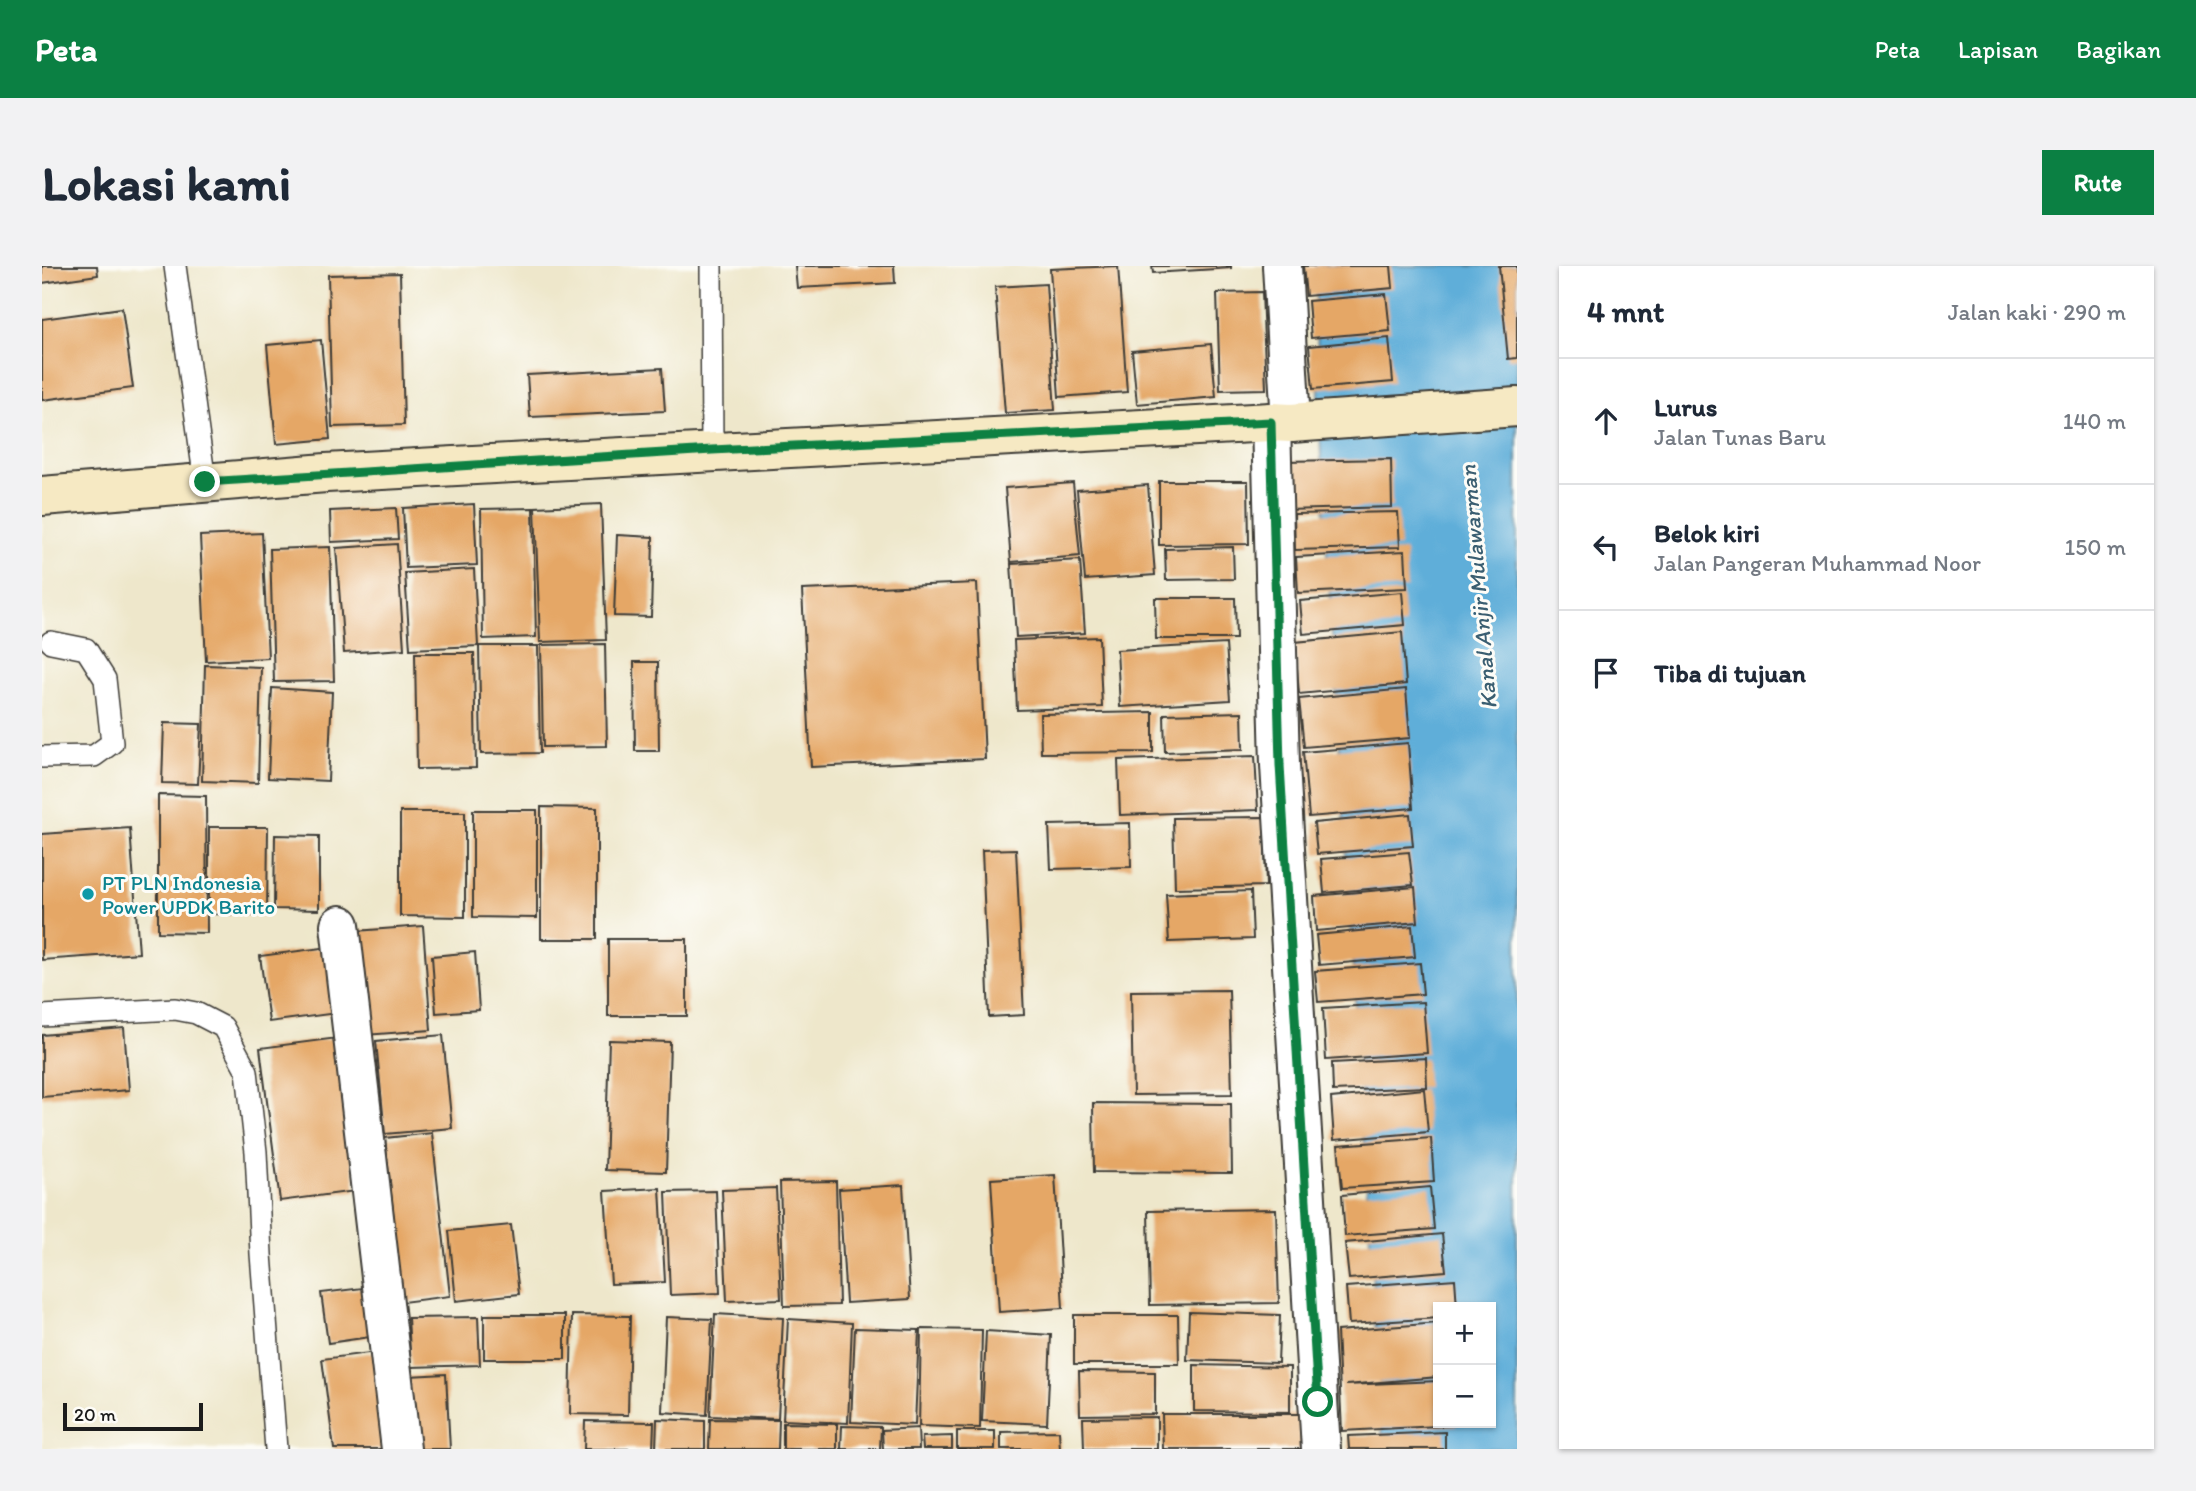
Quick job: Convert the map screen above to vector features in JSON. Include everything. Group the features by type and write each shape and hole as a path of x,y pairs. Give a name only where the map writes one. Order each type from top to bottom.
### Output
{"main road":[{"path":"42,496 205,482 712,450 1289,422 1517,407"}],"street":[{"path":"1282,266 1289,422 1280,765 1321,1449"},
{"path":"340,925 401,1449"}],"lane":[{"path":"175,266 205,482"},
{"path":"711,266 712,450"},
{"path":"42,757 94,756 111,743 105,679 86,649 51,642"},
{"path":"42,1016 175,1009 196,1013 223,1027 247,1071 256,1152 276,1449"}],"water":[{"name":"Kanal Anjir Mulawarman","path":"1315,266 1517,266 1517,1449 1383,1449 1321,460"}],"building":[{"path":"42,266 97,266 98,275 42,283"},
{"path":"795,266 894,266 895,283 797,288"},
{"path":"1118,266 1127,392 1059,397 1050,269"},
{"path":"1152,266 1231,266 1231,268 1153,273"},
{"path":"1303,266 1391,266 1393,288 1306,296"},
{"path":"1499,266 1517,266 1517,358 1508,359"},
{"path":"400,273 404,425 332,427 328,275"},
{"path":"1046,284 1055,410 1005,413 995,287"},
{"path":"1262,292 1266,389 1220,390 1217,293"},
{"path":"1386,294 1390,331 1311,338 1308,301"},
{"path":"122,308 133,388 42,400 42,319"},
{"path":"1389,338 1393,382 1313,389 1309,346"},
{"path":"321,340 330,439 276,444 267,345"},
{"path":"1211,344 1216,397 1137,404 1132,351"},
{"path":"662,368 665,411 530,417 527,375"},
{"path":"1391,459 1392,507 1286,510 1285,461"},
{"path":"1159,481 1248,481 1249,544 1159,545"},
{"path":"1073,483 1080,556 1011,562 1005,488"},
{"path":"1148,485 1155,575 1085,580 1077,490"},
{"path":"474,504 477,565 406,568 403,508"},
{"path":"601,504 606,640 540,642 535,507"},
{"path":"396,508 398,539 331,542 330,511"},
{"path":"533,508 536,637 483,639 481,509"},
{"path":"1398,512 1400,547 1295,550 1294,514"},
{"path":"262,533 268,658 206,661 200,536"},
{"path":"617,535 653,537 651,617 614,616"},
{"path":"397,544 404,649 344,653 336,548"},
{"path":"330,547 334,681 274,682 270,549"},
{"path":"1233,547 1234,579 1166,580 1165,549"},
{"path":"1405,551 1407,588 1298,593 1296,557"},
{"path":"1080,560 1085,633 1016,637 1011,564"},
{"path":"474,569 478,646 410,649 405,573"},
{"path":"977,583 985,759 811,767 802,590"},
{"path":"1402,592 1405,625 1303,634 1300,601"},
{"path":"1155,598 1235,598 1236,639 1156,639"},
{"path":"1402,632 1406,684 1299,694 1295,642"},
{"path":"1099,637 1102,707 1017,710 1014,640"},
{"path":"605,644 607,746 543,747 541,645"},
{"path":"1226,644 1230,700 1120,707 1117,650"},
{"path":"479,646 538,646 540,753 481,754"},
{"path":"415,653 474,653 476,768 417,769"},
{"path":"634,662 658,662 659,751 635,751"},
{"path":"205,665 261,667 258,783 202,781"},
{"path":"272,688 332,692 328,781 268,778"},
{"path":"1406,689 1410,738 1304,747 1299,699"},
{"path":"1153,712 1153,752 1041,753 1040,714"},
{"path":"1242,712 1243,749 1165,752 1164,714"},
{"path":"164,723 201,724 198,784 162,783"},
{"path":"1408,743 1413,808 1309,817 1303,752"},
{"path":"1255,756 1258,810 1120,815 1118,760"},
{"path":"158,795 206,796 207,933 158,932"},
{"path":"541,807 597,808 597,939 541,939"},
{"path":"473,810 537,810 537,918 473,917"},
{"path":"400,812 465,812 465,917 400,916"},
{"path":"1410,814 1413,846 1317,854 1314,823"},
{"path":"1264,817 1266,886 1175,888 1173,818"},
{"path":"1130,823 1131,867 1051,869 1049,825"},
{"path":"209,827 268,827 267,915 209,914"},
{"name":"PT PLN Indonesia Power UPDK Barito","path":"130,828 139,953 42,960 42,834"},
{"path":"275,835 319,836 319,910 274,909"},
{"path":"1016,849 1024,1015 989,1017 982,850"},
{"path":"1409,852 1413,885 1324,893 1321,859"},
{"path":"1415,887 1418,922 1316,931 1314,896"},
{"path":"1251,891 1253,939 1169,942 1166,894"},
{"path":"423,926 431,1030 365,1035 356,931"},
{"path":"1412,926 1415,957 1319,965 1316,935"},
{"path":"608,939 687,939 687,1016 608,1016"},
{"path":"329,947 337,1013 269,1022 260,956"},
{"path":"475,952 479,1010 436,1013 432,956"},
{"path":"1420,963 1423,994 1318,1002 1315,971"},
{"path":"1229,990 1232,1094 1133,1095 1131,991"},
{"path":"1423,1002 1427,1053 1326,1060 1323,1008"},
{"path":"124,1028 129,1090 42,1097 42,1035"},
{"path":"443,1035 452,1128 385,1134 376,1041"},
{"path":"337,1038 356,1191 280,1201 260,1048"},
{"path":"609,1040 670,1042 666,1172 605,1170"},
{"path":"1426,1058 1427,1087 1333,1091 1332,1063"},
{"path":"1424,1089 1428,1132 1334,1140 1331,1098"},
{"path":"1093,1103 1231,1104 1232,1173 1094,1172"},
{"path":"432,1133 450,1296 403,1302 385,1138"},
{"path":"1431,1138 1434,1182 1342,1188 1338,1145"},
{"path":"1055,1175 1063,1308 999,1312 991,1179"},
{"path":"836,1181 839,1305 784,1306 780,1182"},
{"path":"903,1185 910,1299 846,1303 839,1189"},
{"path":"1430,1187 1434,1229 1345,1236 1342,1195"},
{"path":"660,1188 665,1282 611,1284 605,1191"},
{"path":"776,1188 781,1299 727,1301 722,1190"},
{"path":"716,1191 720,1293 670,1295 666,1192"},
{"path":"1276,1209 1279,1303 1150,1305 1148,1211"},
{"path":"511,1225 519,1294 456,1301 449,1231"},
{"path":"1442,1234 1446,1271 1349,1279 1345,1243"},
{"path":"1455,1279 1457,1302 1433,1302 1433,1318 1349,1324 1346,1287"},
{"path":"371,1287 377,1336 328,1343 321,1293"},
{"path":"1189,1312 1280,1315 1278,1363 1187,1360"},
{"path":"715,1314 783,1318 778,1419 710,1416"},
{"path":"484,1315 565,1315 565,1359 484,1359"},
{"path":"572,1315 630,1316 628,1415 570,1414"},
{"path":"1074,1315 1178,1315 1179,1364 1074,1364"},
{"path":"478,1317 480,1365 411,1367 408,1318"},
{"path":"666,1317 712,1319 707,1415 662,1412"},
{"path":"788,1319 852,1323 848,1423 783,1420"},
{"path":"1433,1323 1433,1377 1346,1385 1433,1381 1433,1426 1342,1431 1337,1331"},
{"path":"855,1328 919,1330 915,1425 851,1422"},
{"path":"921,1329 982,1330 980,1428 919,1426"},
{"path":"986,1331 1051,1335 1047,1424 982,1421"},
{"path":"376,1352 388,1449 334,1449 322,1359"},
{"path":"1194,1365 1290,1367 1290,1412 1194,1411"},
{"path":"1079,1371 1155,1372 1155,1414 1080,1415"},
{"path":"446,1374 450,1449 413,1449 409,1376"},
{"path":"1162,1414 1300,1414 1301,1449 1163,1449"},
{"path":"1157,1417 1157,1449 1084,1449 1083,1418"},
{"path":"657,1419 705,1421 705,1449 656,1449"},
{"path":"710,1419 779,1420 778,1449 709,1449"},
{"path":"585,1421 654,1422 653,1449 584,1449"},
{"path":"783,1423 837,1424 837,1449 783,1449"},
{"path":"842,1426 881,1427 880,1449 841,1449"},
{"path":"918,1428 919,1449 883,1449 882,1430"},
{"path":"957,1431 995,1431 995,1449 957,1449"},
{"path":"1059,1431 1060,1449 1001,1449 1001,1432"},
{"path":"1445,1432 1445,1449 1349,1449 1348,1436"},
{"path":"952,1436 952,1449 923,1449 922,1437"}],"place":[{"name":"PT PLN Indonesia Power UPDK Barito","path":"88,894"}],"route":[{"path":"205,482 326,472 712,450 1271,422 1280,765 1318,1402"}]}
